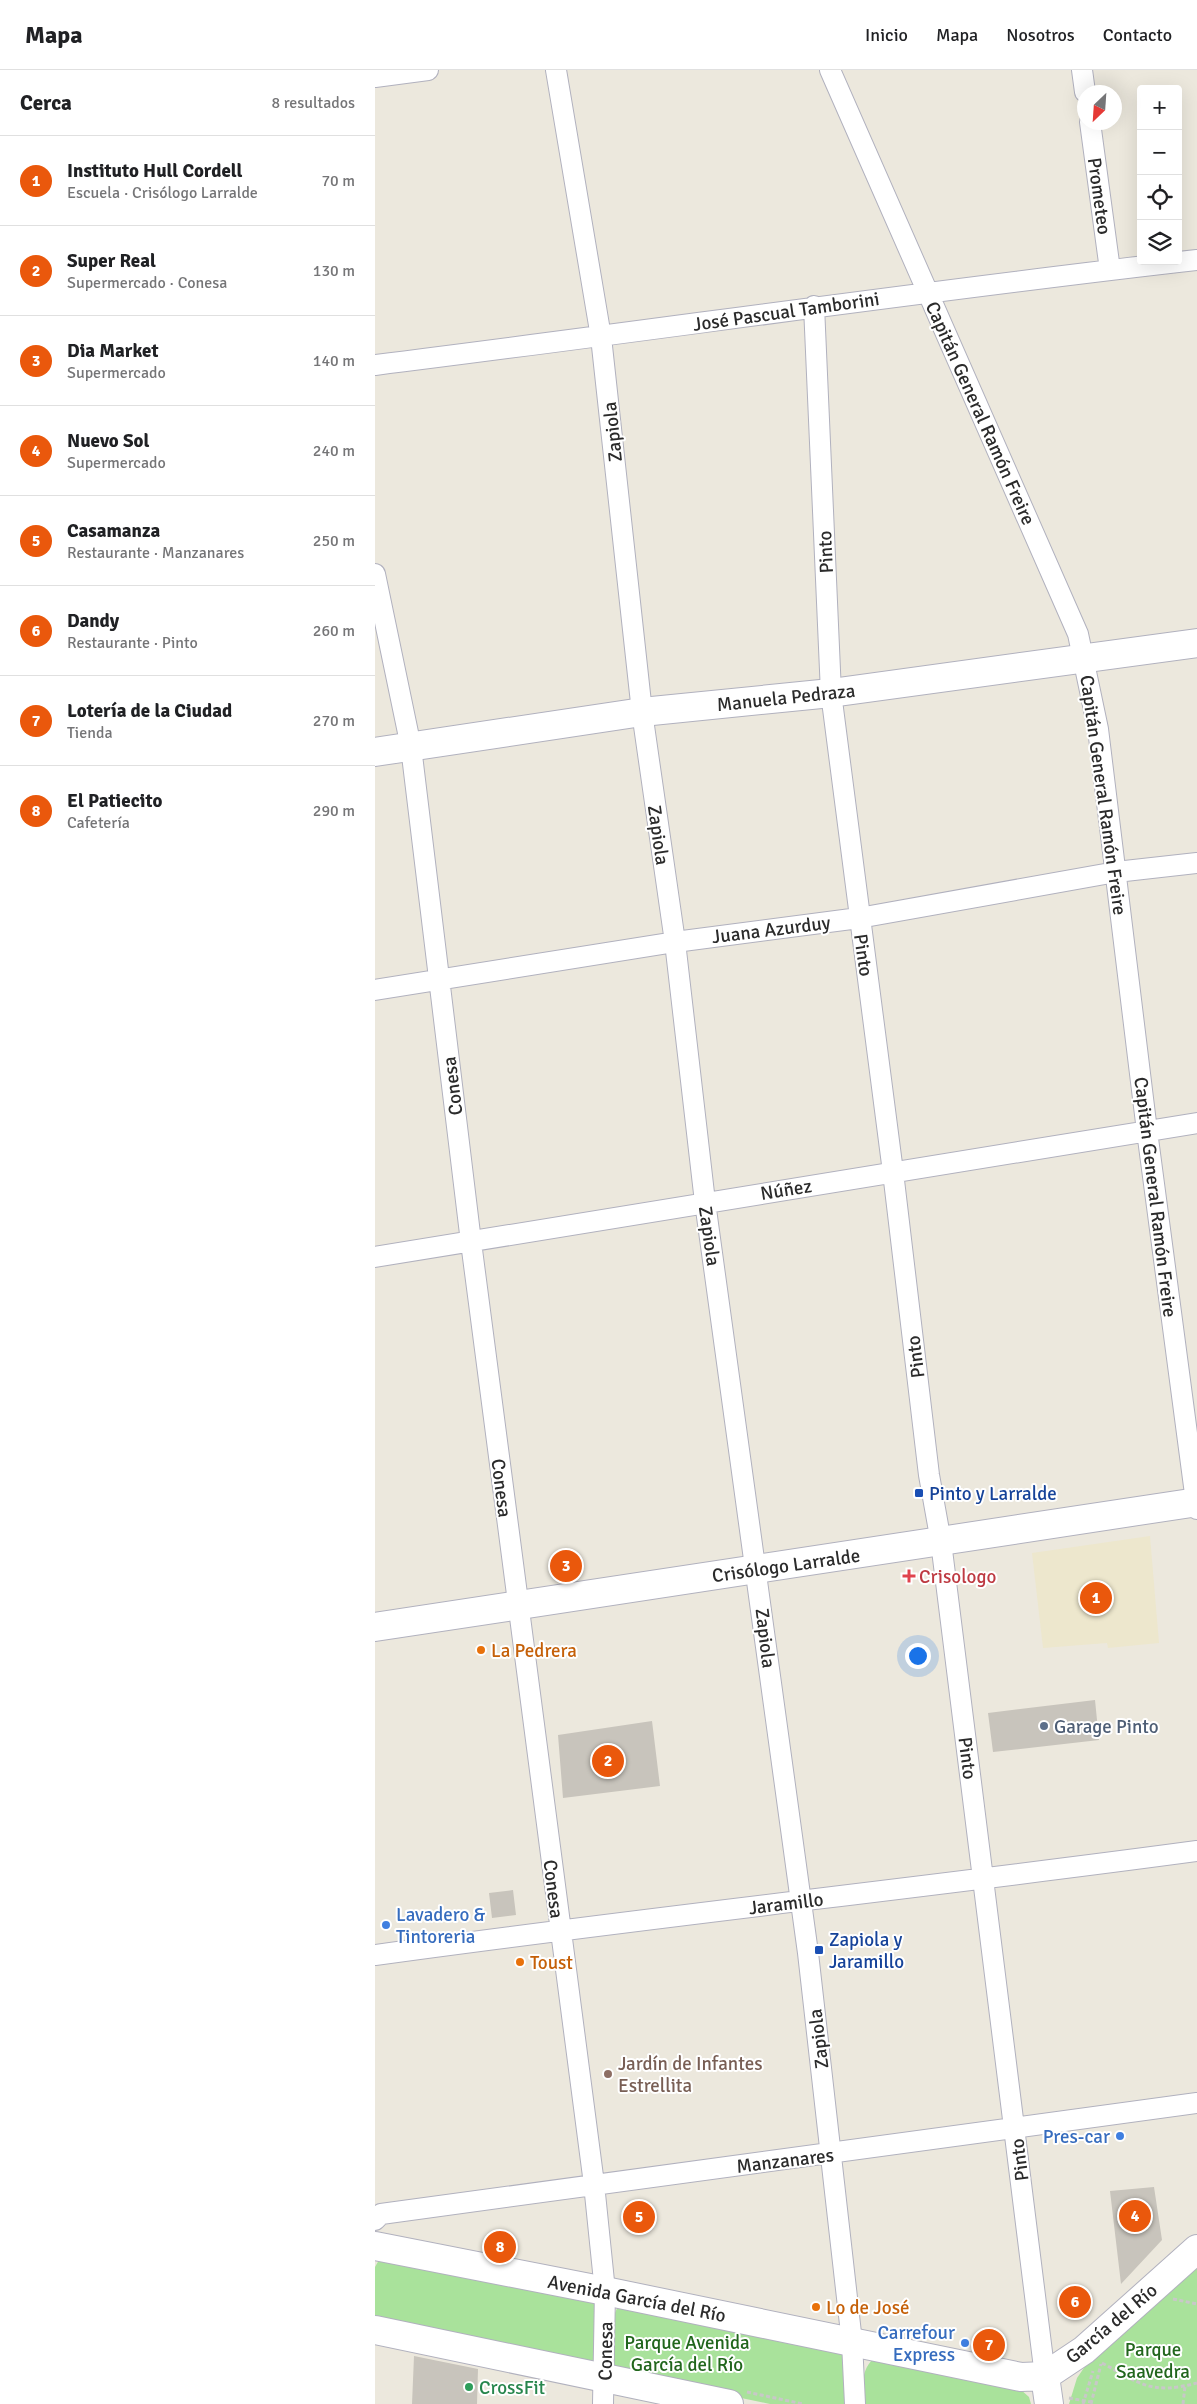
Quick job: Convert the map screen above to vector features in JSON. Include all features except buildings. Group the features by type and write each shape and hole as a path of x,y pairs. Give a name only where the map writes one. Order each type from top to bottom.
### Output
{"street":[{"path":"375,77 428,70"},
{"name":"Zapiola","path":"556,70 601,337 642,712 675,942 705,1202 757,1570 832,2154 852,2342 855,2404"},
{"name":"Capitán General Ramón Freire","path":"830,70 1078,634 1093,700 1147,1131 1197,1505"},
{"path":"1082,70 1084,85"},
{"name":"Prometeo","path":"1091,130 1110,270"},
{"name":"José Pascual Tamborini","path":"375,365 601,337 814,306 1197,260"},
{"name":"Pinto","path":"814,306 831,693 893,1172 929,1475 941,1542 1049,2404"},
{"name":"Conesa","path":"375,574 411,747 517,1605 594,2184 605,2291 604,2391"},
{"name":"Manuela Pedraza","path":"375,752 642,712 831,693 1197,642"},
{"name":"Juana Azurduy","path":"375,990 675,942 859,918 1116,872 1197,863"},
{"name":"Núñez","path":"375,1256 471,1242 705,1202 1197,1123"},
{"name":"Crisólogo Larralde","path":"375,1627 1197,1505"},
{"name":"Jaramillo","path":"375,1955 560,1930 983,1880 1197,1851"},
{"name":"Manzanares","path":"375,2220 381,2214 1197,2103"},
{"name":"Avenida García del Río","path":"375,2246 605,2291 1021,2377 1045,2376"},
{"name":"García del Río","path":"1045,2376 1093,2357 1197,2249"},
{"path":"375,2330 604,2391 729,2404"}],"path":[{"path":"1166,2298 1197,2304"},
{"path":"1093,2357 1139,2385 1160,2389 1197,2383"},
{"path":"1083,2404 1092,2373 1093,2357"},
{"path":"1091,2404 1093,2357"},
{"path":"1183,2404 1185,2386"}],"shaded area":[{"path":"1150,1536 1159,1643 1108,1648 1107,1643 1043,1648 1032,1553"}],"green space":[{"name":"Parque Avenida García del Río","path":"379,2260 593,2300 597,2308 592,2363 382,2322 375,2316 375,2267"},
{"name":"Parque Saavedra","path":"1197,2267 1197,2404 1069,2404 1077,2378 1090,2359"},
{"name":"Parque Avenida García del Río","path":"618,2306 841,2352 847,2361 846,2404 770,2404 626,2374 615,2368 611,2360 615,2313"},
{"path":"874,2358 1020,2389 1029,2397 1031,2404 864,2404 864,2374"}],"place":[{"name":"Pinto y Larralde","path":"919,1493"},
{"name":"Dia Market","path":"566,1566"},
{"name":"Crisologo","path":"909,1576"},
{"name":"Instituto Hull Cordell","path":"1096,1598"},
{"name":"La Pedrera","path":"481,1650"},
{"name":"Garage Pinto","path":"1044,1726"},
{"name":"Super Real","path":"608,1761"},
{"name":"Lavadero & Tintoreria","path":"386,1925"},
{"name":"Zapiola y Jaramillo","path":"819,1950"},
{"name":"Toust","path":"520,1962"},
{"name":"Jardín de Infantes Estrellita","path":"608,2074"},
{"name":"Pres-car","path":"1120,2136"},
{"name":"Nuevo Sol","path":"1135,2216"},
{"name":"Casamanza","path":"639,2217"},
{"name":"El Patiecito","path":"500,2247"},
{"name":"Dandy","path":"1075,2302"},
{"name":"Lo de José","path":"816,2307"},
{"name":"Carrefour Express","path":"965,2343"},
{"name":"Lotería de la Ciudad","path":"989,2345"},
{"name":"CrossFit","path":"469,2387"}]}
